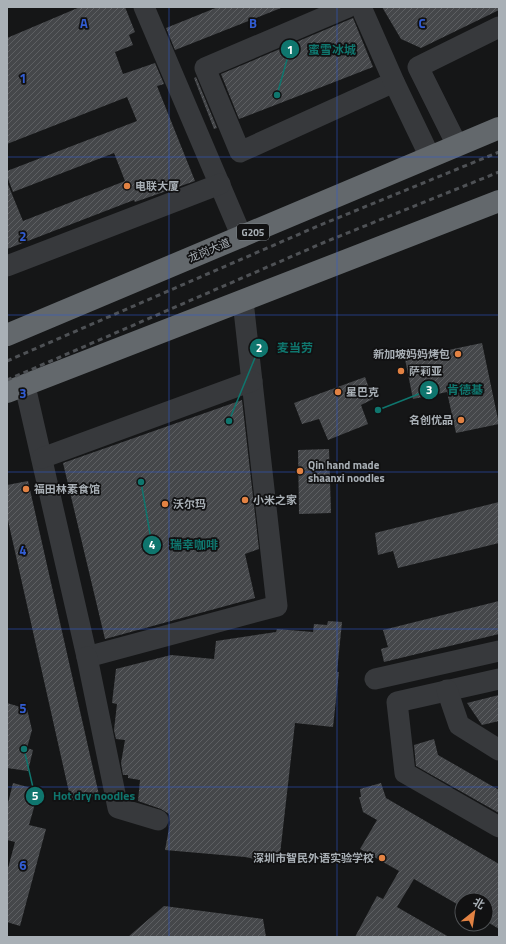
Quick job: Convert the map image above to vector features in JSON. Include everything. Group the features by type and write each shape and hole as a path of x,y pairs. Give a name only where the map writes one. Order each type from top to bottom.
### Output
{"highway":[{"name":"龙岗大道","path":"7,335 499,128"},
{"path":"16,389 499,201"}],"street":[{"path":"144,7 242,236"},
{"path":"348,7 205,68 240,152 394,82"},
{"path":"361,7 394,82 430,157"},
{"path":"457,146 418,67 499,27"},
{"path":"7,266 220,184"},
{"path":"87,657 277,606 243,301"},
{"path":"42,458 252,381"},
{"path":"16,389 42,458 87,657 118,808 158,820"},
{"path":"375,678 499,651"},
{"path":"499,679 397,702 405,772 499,827"},
{"path":"447,690 459,725 499,750"}],"building":[{"path":"80,7 125,7 135,32 129,35 133,45 115,52 123,74 155,63 164,84 157,86 195,181 135,202 134,200 7,249 7,182 23,221 125,181 114,153 13,192 7,176 7,171 137,121 127,97 7,144 7,38"},
{"path":"218,7 281,8 175,50 166,28"},
{"path":"382,7 499,7 499,10 421,48 401,39"},
{"path":"353,18 373,67 239,119 221,74"},
{"path":"196,77 217,128 214,129 194,78"},
{"path":"482,343 499,424 456,433 447,392 413,399 405,359"},
{"path":"365,377 373,399 361,405 368,424 328,440 319,419 302,424 294,403"},
{"name":"沃尔玛","path":"242,400 259,549 245,554 255,598 105,639 63,463"},
{"path":"329,449 331,513 299,514 298,450"},
{"path":"28,481 99,795 71,801 7,516 7,485"},
{"path":"499,502 499,543 398,568 393,551 378,555 375,533"},
{"path":"499,601 499,634 384,662 381,649 388,647 383,630"},
{"path":"328,621 342,622 337,672 339,672 333,727 295,723 279,863 255,861 255,859 245,857 165,850 170,823 169,814 161,809 138,801 140,780 128,778 128,775 123,775 121,763 125,740 116,739 114,730 117,704 112,703 116,669 171,655 214,659 216,641 276,632 277,629 313,632 314,624 327,625"},
{"path":"499,695 499,721 482,725 467,703"},
{"path":"7,703 27,709 32,730 27,748 33,750 28,771 7,768"},
{"path":"434,739 438,755 499,790 499,813 416,766 414,745"},
{"path":"13,783 39,790 29,825 46,829 20,926 7,922 7,872 15,842 7,840 7,807"},
{"path":"381,783 386,798 499,864 499,929 494,926 494,892 454,892 454,902 414,879 397,907 449,937 355,937 377,896 383,899 399,871 360,849 377,820 363,812 359,797 361,797 360,789"},
{"path":"164,906 263,919 266,937 128,937"}],"railway":[{"path":"7,361 318,226 499,152"},
{"path":"7,380 325,242 499,172"}],"place":[{"name":"蜜雪冰城","path":"277,95"},
{"name":"电联大厦","path":"127,186"},
{"name":"新加坡妈妈烤包","path":"458,354"},
{"name":"萨莉亚","path":"401,371"},
{"name":"星巴克","path":"338,392"},
{"name":"肯德基","path":"378,410"},
{"name":"名创优品","path":"461,420"},
{"name":"麦当劳","path":"229,421"},
{"name":"Qin hand made shaanxi noodles","path":"300,471"},
{"name":"瑞幸咖啡","path":"141,482"},
{"name":"福田林素食馆","path":"26,489"},
{"name":"小米之家","path":"245,500"},
{"name":"沃尔玛","path":"165,504"},
{"name":"Hot dry noodles","path":"24,749"},
{"name":"深圳市智民外语实验学校","path":"382,858"}]}
